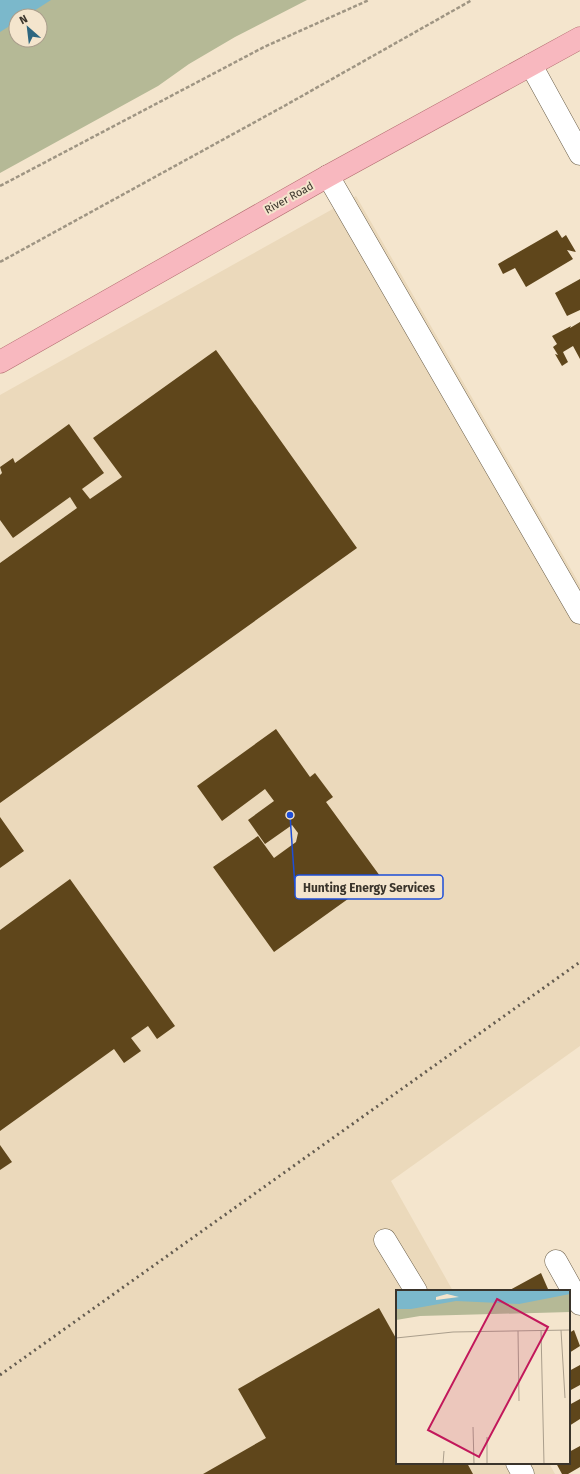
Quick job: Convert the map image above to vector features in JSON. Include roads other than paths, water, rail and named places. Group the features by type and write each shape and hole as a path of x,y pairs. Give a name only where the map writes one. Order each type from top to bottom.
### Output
{"main road":[{"name":"River Road","path":"0,362 328,176 580,38"}],"street":[{"path":"531,65 580,154"},
{"path":"328,176 580,613"},
{"path":"385,1240 415,1290"},
{"path":"556,1261 580,1304"},
{"path":"518,1464 523,1474"}],"water":[{"path":"0,0 51,0 38,8 8,8 8,27 0,32"}],"railway":[{"path":"0,1375 580,962"}],"place":[{"name":"Hunting Energy Services","path":"290,815"}]}
